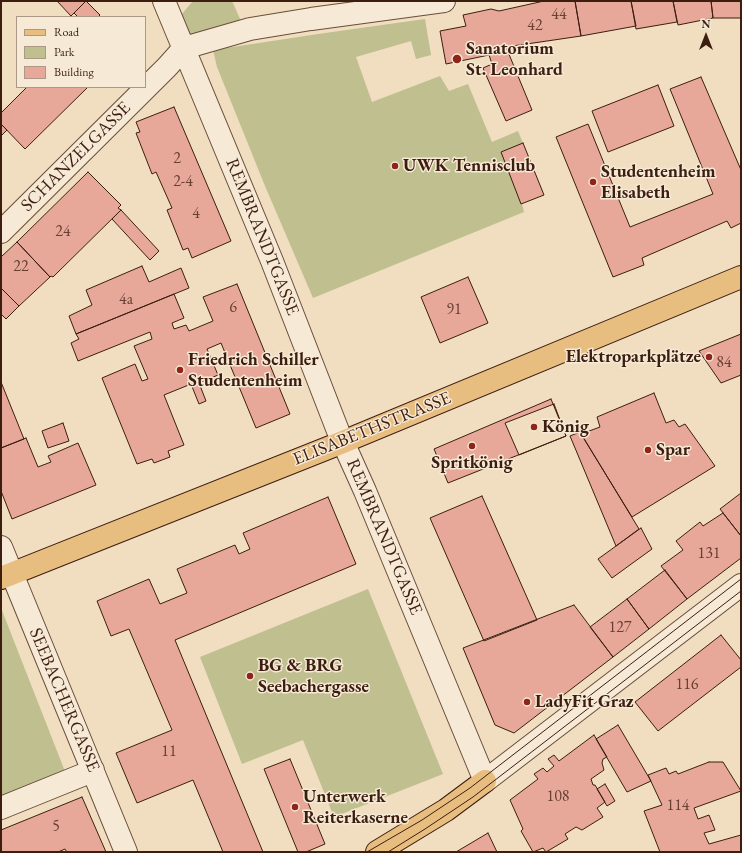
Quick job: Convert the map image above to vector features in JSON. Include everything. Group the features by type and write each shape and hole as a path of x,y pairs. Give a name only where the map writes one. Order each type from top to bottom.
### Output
{"main road":[{"name":"ELISABETHSTRASSE","path":"6,575 343,442 741,277"},
{"path":"377,852 446,810 486,781"}],"street":[{"name":"REMBRANDTGASSE","path":"164,1 263,239 343,442 368,498 486,781"},
{"path":"184,48 250,29 444,1"},
{"name":"SCHANZELGASSE","path":"146,88 184,48"},
{"name":"SCHANZELGASSE","path":"1,232 146,88"},
{"name":"SEEBACHERGASSE","path":"1,547 6,575 93,770 126,852"},
{"path":"486,781 741,585"},
{"path":"1,808 93,770"}],"green space":[{"path":"193,1 231,1 244,28 186,45 181,15"},
{"name":"UWK Tennisclub","path":"425,19 431,55 416,59 411,41 356,57 372,102 440,76 449,91 468,84 492,142 518,131 544,195 522,204 524,212 313,298 265,186 217,67 213,50"},
{"path":"368,589 443,774 334,817 303,740 242,764 200,657"},
{"path":"1,608 66,774 1,799"}],"building":[{"path":"57,1 86,1 71,16"},
{"path":"86,1 100,15 77,16 74,13"},
{"name":"Sanatorium St. Leonhard","path":"544,1 575,1 581,36 506,47 532,110 506,121 483,68 492,64 489,55 446,64 440,31 466,26 463,15 491,9 499,11"},
{"path":"575,1 631,1 636,26 581,36"},
{"path":"631,1 673,1 677,22 636,29"},
{"path":"673,1 711,1 713,18 678,25"},
{"path":"711,1 741,1 741,18 713,18"},
{"name":"Studentenheim Elisabeth","path":"701,77 741,170 741,223 731,228 727,221 642,258 644,265 613,277 556,137 588,124 630,227 713,194 670,89"},
{"path":"658,85 674,126 608,152 592,111"},
{"path":"26,88 87,88 25,149 1,124 1,113"},
{"path":"174,107 231,241 192,258 188,248 183,250 167,210 172,208 156,172 152,174 136,133 140,132 136,122"},
{"path":"1,124 7,130 1,136"},
{"path":"523,143 544,195 521,204 501,152"},
{"path":"88,172 121,205 118,208 121,210 53,277 50,277 17,242"},
{"path":"121,210 159,251 150,260 112,219"},
{"path":"17,242 50,277 19,306 1,288 1,257"},
{"path":"142,266 149,282 181,268 189,288 76,334 69,316 92,305 86,290"},
{"path":"468,277 488,323 440,343 421,297"},
{"name":"Friedrich Schiller Studentenheim","path":"237,284 290,414 256,428 221,343 207,349 218,375 199,383 206,401 199,404 191,384 164,395 184,445 168,451 170,457 154,463 152,459 137,464 102,378 135,364 142,381 148,379 134,346 152,339 150,332 78,361 71,343 79,339 76,334 174,294 184,318 172,323 174,329 186,325 189,331 213,321 203,297"},
{"path":"1,288 19,306 6,319 2,315 1,316"},
{"path":"741,334 741,375 721,383 699,351"},
{"path":"1,382 24,439 1,448"},
{"name":"Spar","path":"654,393 666,423 674,420 679,427 685,424 715,466 632,517 581,434 600,427 597,417"},
{"path":"551,399 566,436 448,483 434,449"},
{"path":"554,404 566,436 519,455 505,423"},
{"path":"63,423 69,441 48,448 42,431"},
{"path":"580,432 639,529 616,546 570,436"},
{"path":"26,438 38,467 51,462 48,456 78,443 96,485 12,519 1,491 1,448"},
{"path":"741,493 741,536 720,509"},
{"path":"482,496 537,620 484,641 430,518"},
{"path":"328,497 356,564 175,640 263,852 223,852 193,780 137,803 116,753 172,730 129,629 111,636 97,601 149,579 160,604 187,593 177,569 235,545 239,554 250,549 243,533"},
{"path":"723,513 741,536 741,558 687,599 661,566 683,550 676,541 700,522 703,526"},
{"path":"641,528 652,549 612,578 598,559"},
{"path":"665,570 687,599 649,629 627,599"},
{"path":"627,599 649,629 613,657 590,627"},
{"path":"574,605 613,657 514,733 495,725 463,648"},
{"path":"721,635 741,660 741,667 658,731 635,702"},
{"path":"618,725 651,781 627,792 596,739"},
{"path":"594,735 607,757 603,759 602,763 604,770 591,779 593,785 595,785 605,802 597,808 603,817 582,830 576,827 565,834 568,839 546,852 543,848 533,852 521,831 523,829 510,800 538,779 534,774 543,768 547,772 554,766 548,759 554,755 559,761"},
{"name":"Unterwerk Reiterkaserne","path":"290,759 325,844 306,852 298,852 264,769"},
{"path":"709,762 723,762 741,791 694,808 698,819 709,815 715,830 704,833 709,844 741,835 741,852 660,852 644,811 662,805 648,775 666,768 669,774 676,771 678,774"},
{"path":"605,784 615,801 607,806 597,789"},
{"path":"82,797 106,852 67,852 65,849 58,852 1,852 1,830"},
{"path":"488,833 497,852 456,852"}],"tram line":[{"path":"367,852 422,820 470,788 741,579"},
{"path":"388,852 473,797 741,591"}],"place":[{"name":"Sanatorium St. Leonhard","path":"457,59"},
{"name":"UWK Tennisclub","path":"395,166"},
{"name":"Studentenheim Elisabeth","path":"593,182"},
{"name":"Elektroparkplätze","path":"709,357"},
{"name":"Friedrich Schiller Studentenheim","path":"180,370"},
{"name":"König","path":"534,427"},
{"name":"Spritkönig","path":"472,446"},
{"name":"Spar","path":"648,450"},
{"name":"BG & BRG Seebachergasse","path":"250,676"},
{"name":"LadyFit Graz","path":"527,702"},
{"name":"Unterwerk Reiterkaserne","path":"295,807"}]}
